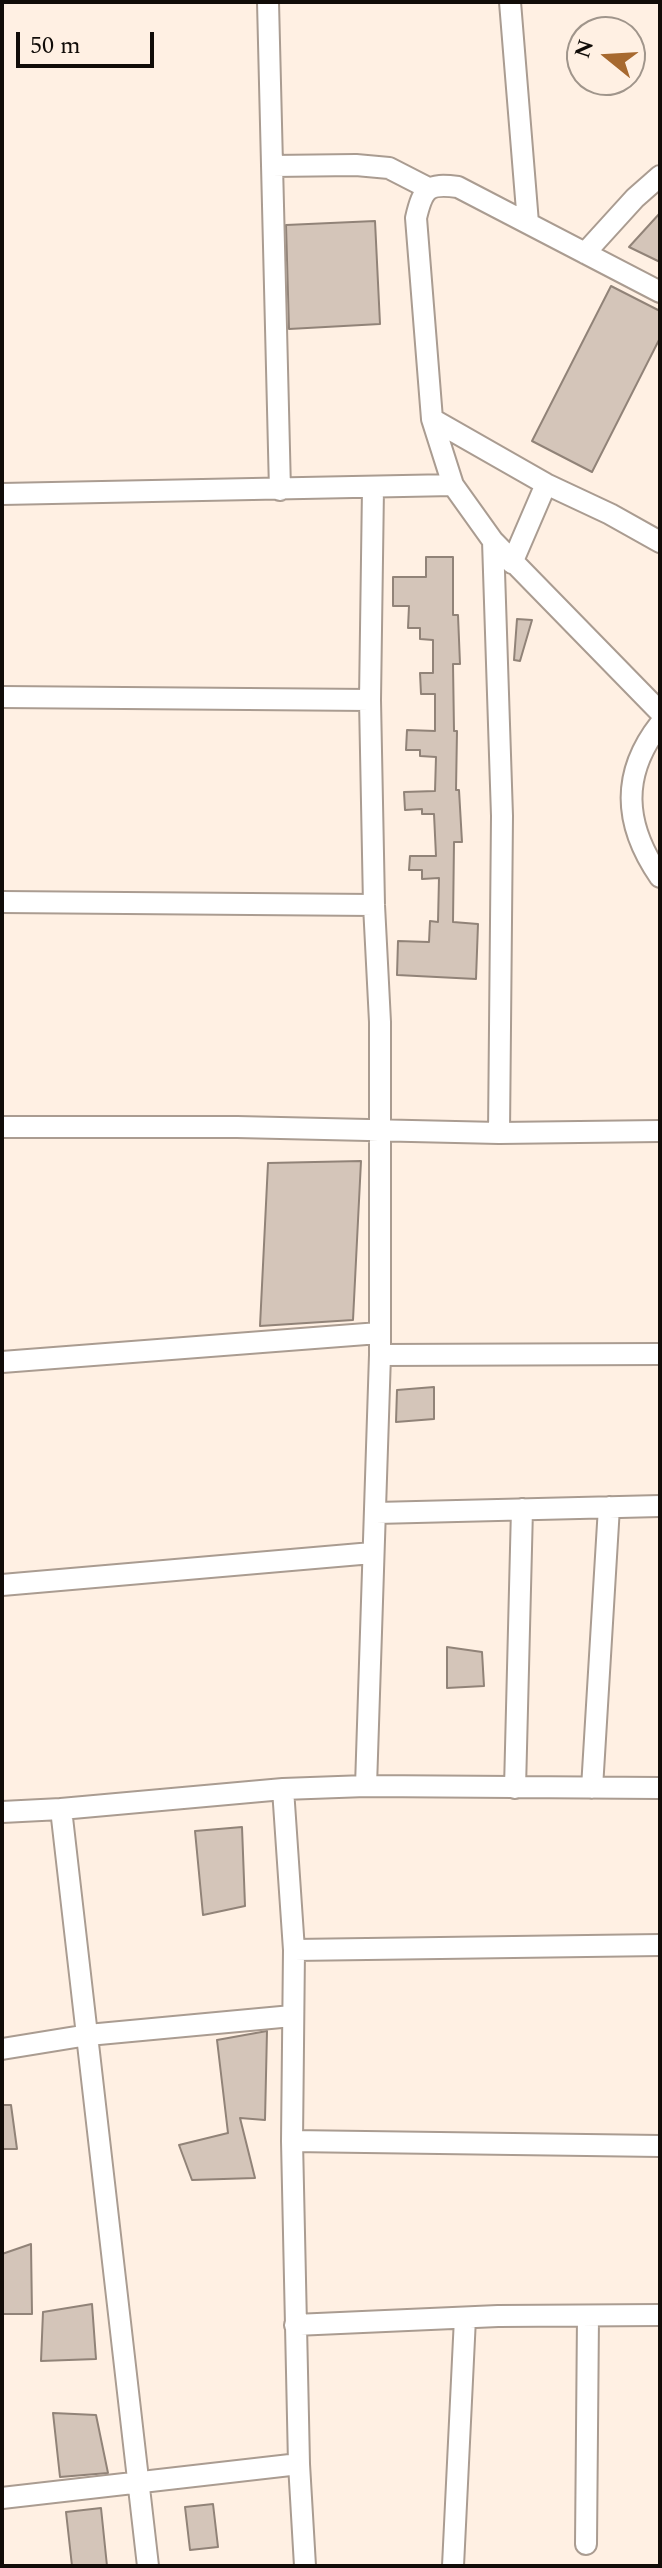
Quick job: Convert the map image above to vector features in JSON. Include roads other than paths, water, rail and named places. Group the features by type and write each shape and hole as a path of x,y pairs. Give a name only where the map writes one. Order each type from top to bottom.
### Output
{"street":[{"path":"268,2 280,490"},
{"path":"510,2 528,223"},
{"path":"272,166 356,165 389,168 428,188"},
{"path":"585,253 635,198 660,176"},
{"path":"660,292 458,187 438,184 428,188 420,200 416,218 432,419 453,485 512,563 660,712"},
{"path":"432,419 546,484 660,542"},
{"path":"512,563 546,484"},
{"path":"2,494 453,485"},
{"path":"366,1786 380,1355 380,1022 370,700 373,488"},
{"path":"493,541 502,816 499,1133"},
{"path":"2,697 370,700"},
{"path":"660,724 647,741 635,768 630,798 634,827 644,855 660,877"},
{"path":"2,902 374,905"},
{"path":"2,1127 237,1127 499,1133 660,1131"},
{"path":"2,1362 379,1333"},
{"path":"380,1355 660,1354"},
{"path":"376,1513 660,1506"},
{"path":"592,1788 609,1507"},
{"path":"515,1788 522,1509"},
{"path":"2,1585 372,1553"},
{"path":"2,1812 283,1789 366,1786 660,1788"},
{"path":"283,1789 294,1950 292,2141 295,2325 305,2566"},
{"path":"61,1809 148,2566"},
{"path":"294,1950 660,1945"},
{"path":"2,2049 88,2035 292,2016"},
{"path":"292,2141 660,2146"},
{"path":"295,2325 660,2315"},
{"path":"586,2544 588,2316"},
{"path":"453,2566 465,2318"},
{"path":"2,2498 299,2464"}]}
